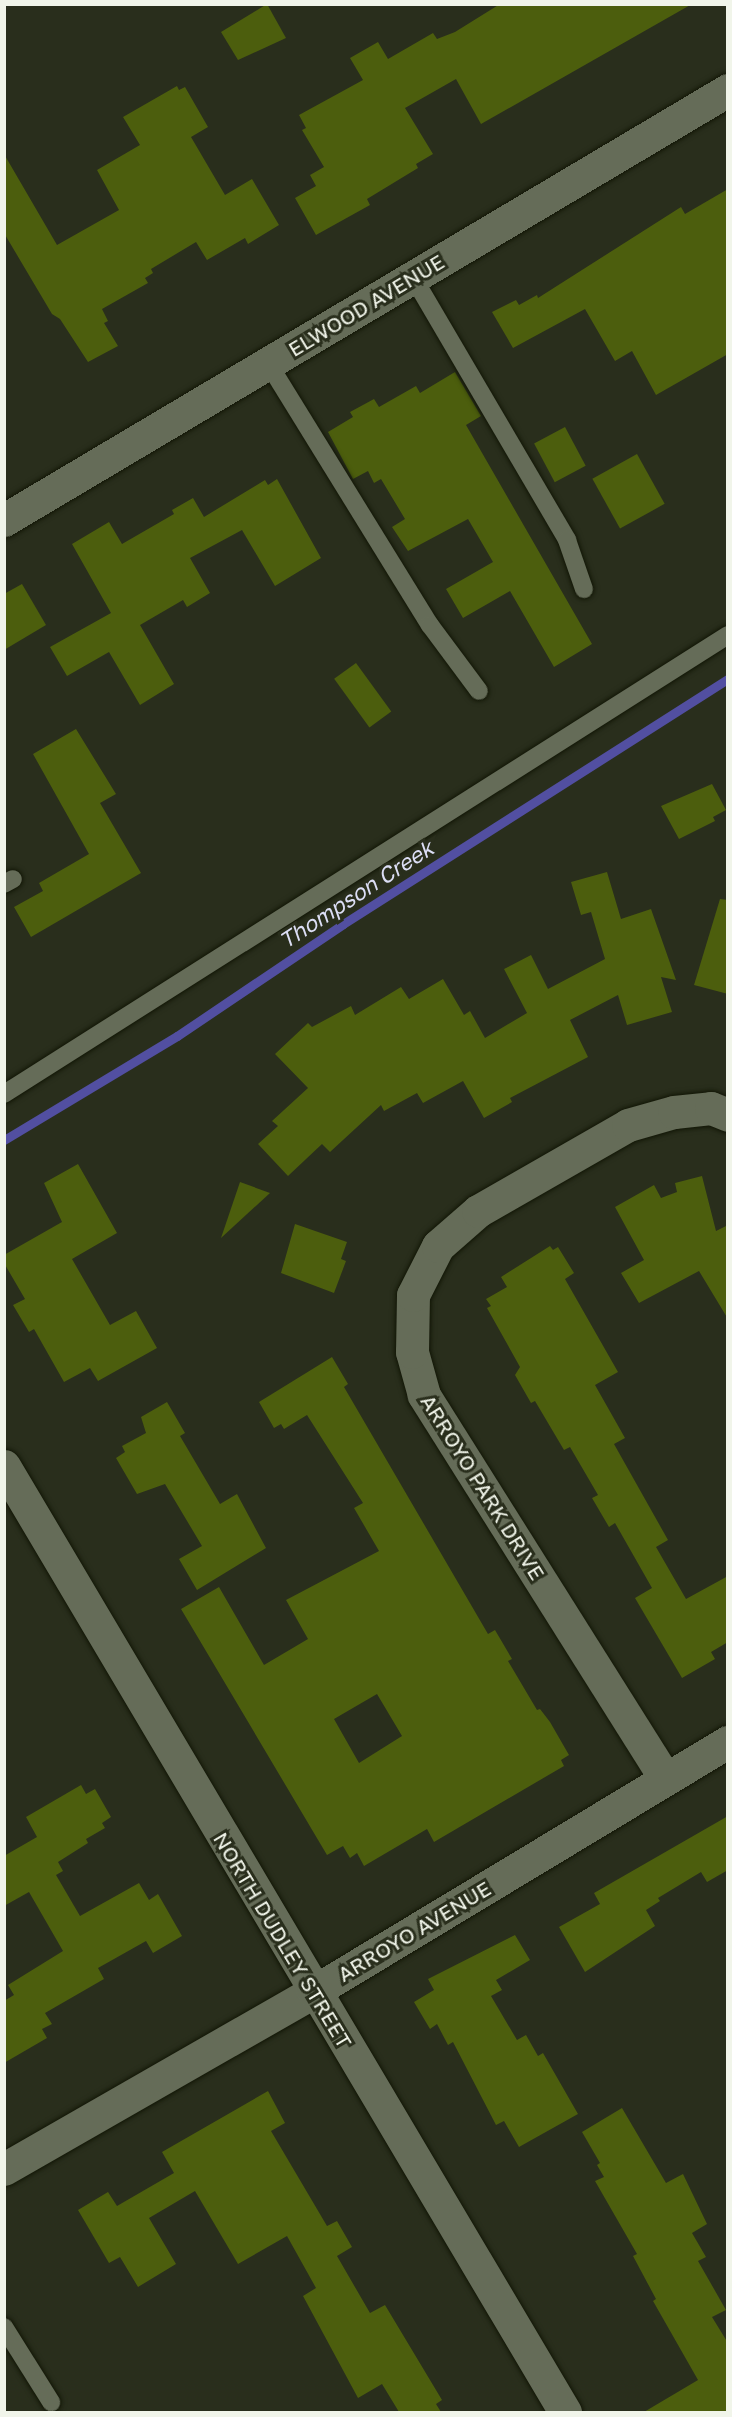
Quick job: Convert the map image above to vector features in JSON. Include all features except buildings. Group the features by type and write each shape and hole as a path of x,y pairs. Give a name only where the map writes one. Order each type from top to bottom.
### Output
{"street":[{"name":"ELWOOD AVENUE","path":"4,520 728,90"},
{"name":"ARROYO PARK DRIVE","path":"665,1778 424,1395 412,1352 413,1295 438,1246 478,1211 628,1125 674,1112 711,1108 728,1115"},
{"name":"NORTH DUDLEY STREET","path":"4,1466 313,1992 565,2412"},
{"name":"ARROYO AVENUE","path":"4,2169 313,1992 728,1742"}],"lane":[{"path":"413,277 567,540 584,589"},
{"path":"268,363 430,625 479,691"},
{"path":"4,1094 728,635"},
{"path":"4,2327 51,2402"}],"waterway":[{"name":"Thompson Creek","path":"4,1140 177,1036 343,924 728,679"}]}
